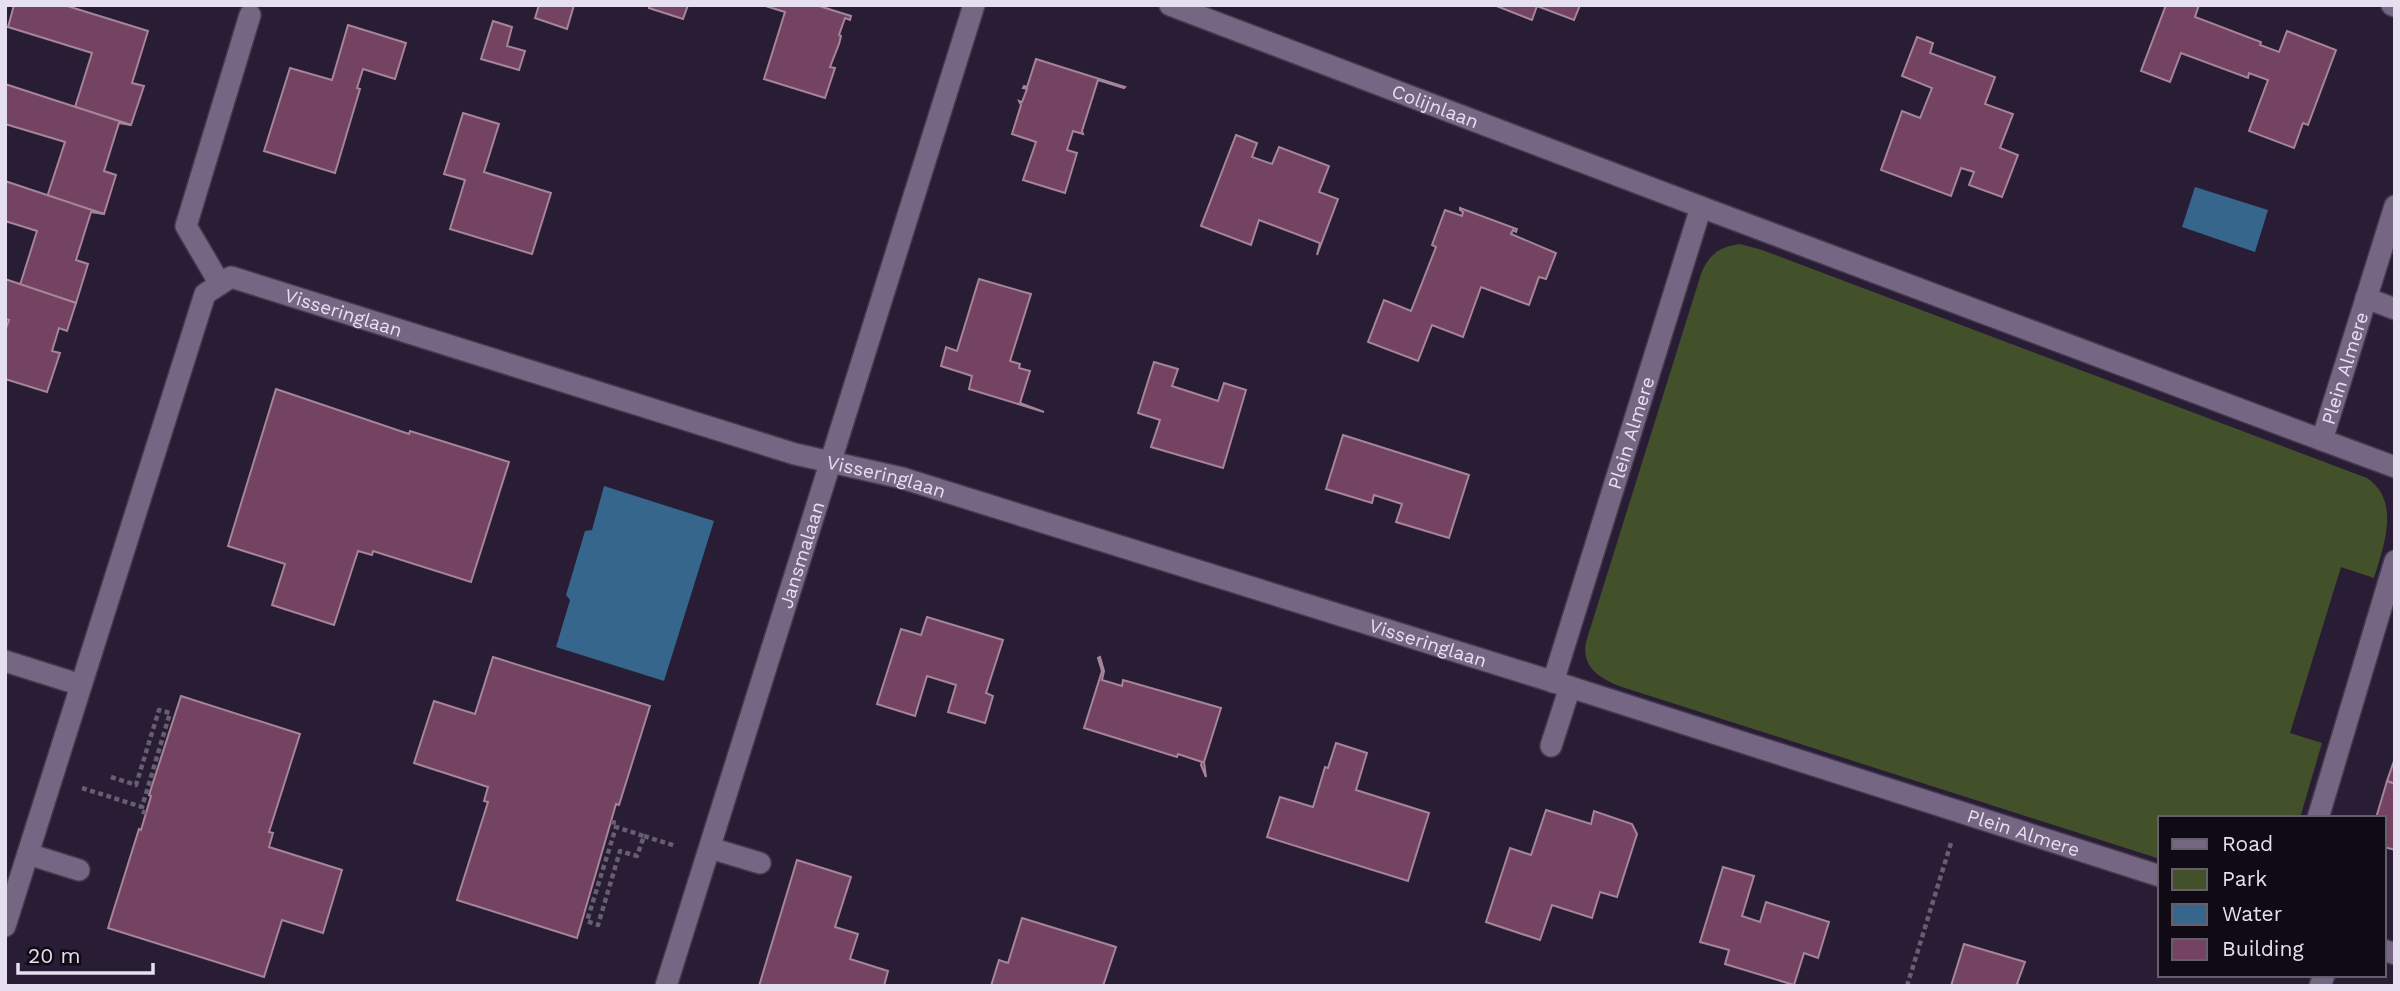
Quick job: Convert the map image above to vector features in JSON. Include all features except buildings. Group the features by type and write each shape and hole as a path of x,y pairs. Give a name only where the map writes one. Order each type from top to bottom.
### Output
{"street":[{"name":"Jansmalaan","path":"666,986 974,5"},
{"name":"Colijnlaan","path":"1170,5 1701,207"},
{"path":"5,926 205,294 220,284 186,226 250,15"},
{"name":"Plein Almere","path":"2322,440 2395,206"},
{"name":"Plein Almere","path":"2158,875 1561,685 1701,207 2395,467"},
{"name":"Visseringlaan","path":"220,284 231,277 762,444 902,478 1561,685"},
{"name":"Plein Almere","path":"2366,298 2395,309"},
{"path":"2319,816 2395,561"},
{"path":"5,661 81,685"},
{"path":"1551,746 1561,685"},
{"path":"710,848 760,863"},
{"path":"27,854 79,870"}],"path":[{"path":"111,777 136,785 159,710 170,713 141,811 146,813"},
{"path":"120,800 142,807"},
{"path":"611,822 617,823 587,921 598,925 621,851 637,856 644,836"},
{"path":"616,827 679,846"},
{"path":"1907,986 1952,840"}],"green space":[{"path":"1740,244 1762,250 2367,478 2377,487 2384,498 2387,523 2374,578 2341,567 2290,733 2322,743 2301,816 2158,816 2158,858 1622,687 1594,671 1587,659 1586,642 1701,274 1715,253"}],"water":[{"path":"2195,187 2268,210 2255,252 2182,227"},
{"path":"604,486 714,521 664,681 556,647 570,600 566,595 585,531 592,530"}]}
